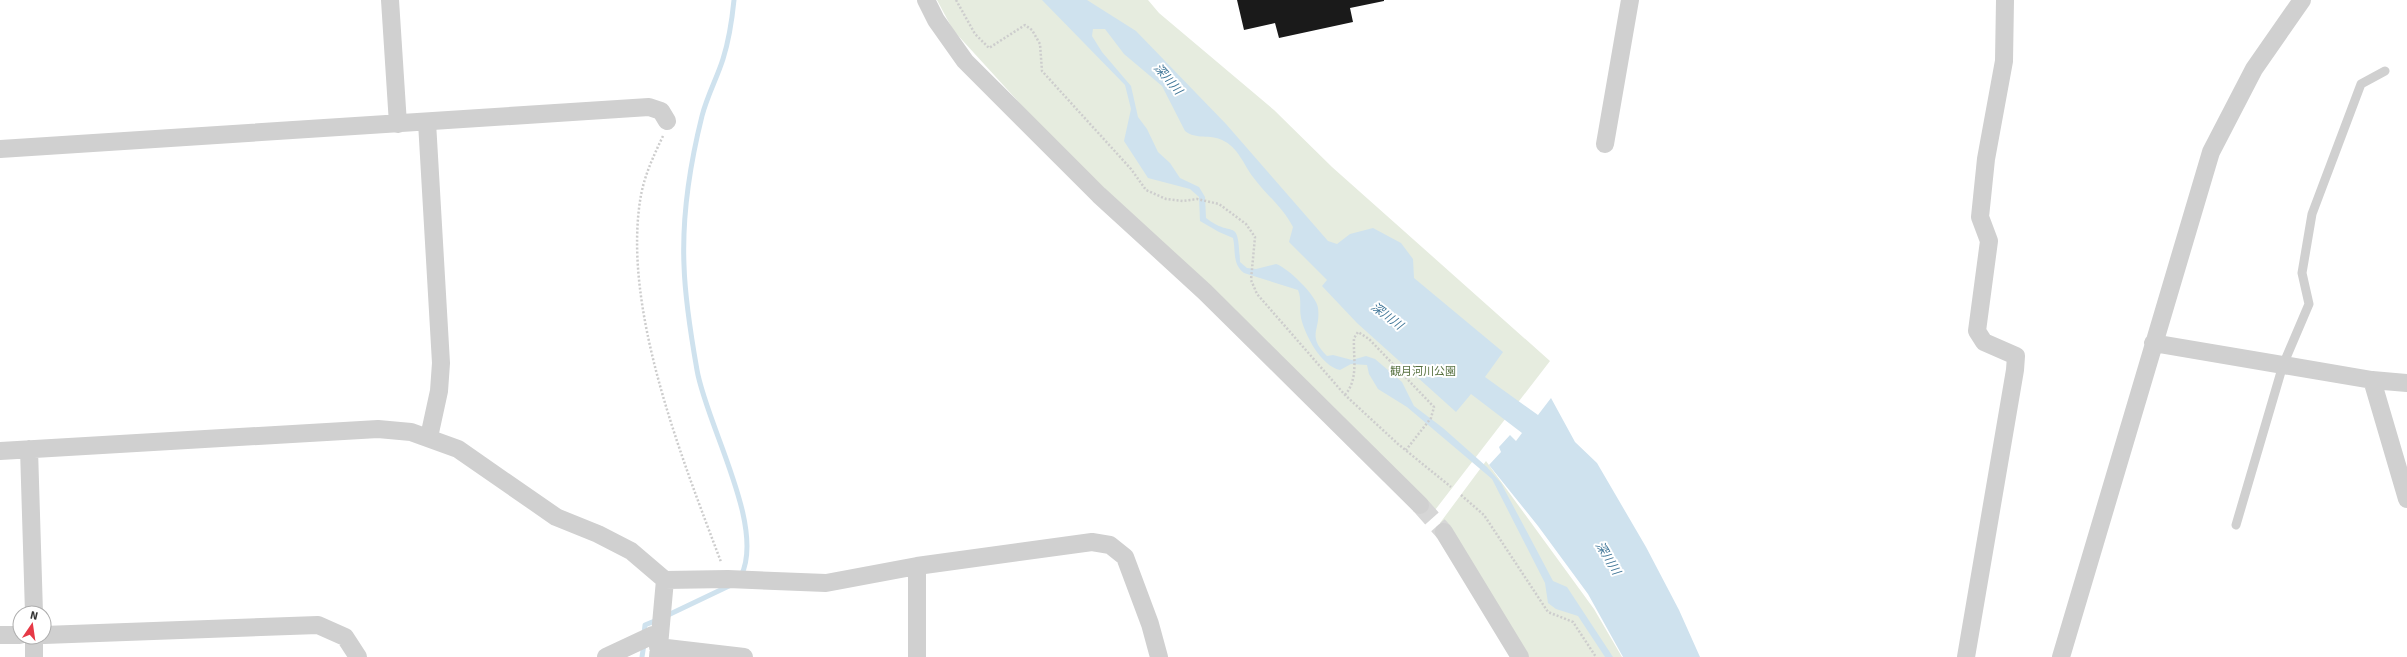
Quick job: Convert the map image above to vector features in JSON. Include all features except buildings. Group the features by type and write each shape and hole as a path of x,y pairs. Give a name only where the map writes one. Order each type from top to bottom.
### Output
{"street":[{"path":"390,0 398,124"},
{"path":"926,0 936,20 965,61 1099,195 1205,292 1420,505"},
{"path":"1605,144 1630,0"},
{"path":"1966,657 2015,370 2016,356 1984,342 1977,331 1989,241 1980,217 1986,159 2004,61 2006,0"},
{"path":"2061,657 2153,342 2211,152 2254,69 2302,0"},
{"path":"0,149 649,107 661,110 667,121"},
{"path":"427,122 441,363 439,391 429,437"},
{"path":"2153,342 2372,380 2407,383"},
{"path":"2372,380 2407,499"},
{"path":"0,451 378,429 411,432 429,437 458,449 556,517 598,534 631,551 665,580 728,579 826,583 917,566 1092,542 1110,545 1125,557 1150,624 1158,657"},
{"path":"29,449 34,605"},
{"path":"1444,532 1520,657"},
{"path":"917,566 917,657"},
{"path":"658,648 665,580"},
{"path":"52,635 318,625 345,637 358,657"},
{"path":"0,635 12,635"},
{"path":"606,657 652,635 658,648"},
{"path":"34,645 34,657"},
{"path":"658,648 744,657"}],"lane":[{"path":"2236,525 2283,365 2309,304 2302,273 2312,214 2361,84 2385,71"}],"path":[{"path":"956,0 975,34 989,48 1025,25 1032,30 1040,44 1042,71 1131,169 1146,190 1166,199 1183,201 1197,199 1225,207 1252,232 1256,244 1252,266 1252,276 1258,294 1345,395 1406,450 1451,487"},
{"path":"667,121 647,170 641,196 637,234 638,273 647,327 658,372 687,471 728,579"},
{"path":"1345,395 1349,389 1356,366 1354,338 1358,332 1365,335 1434,407 1431,418 1406,450"},
{"path":"1461,495 1484,515 1548,612 1573,622 1596,657"}],"green space":[{"name":"観月河川公園","path":"937,0 1148,0 1159,13 1274,110 1332,167 1550,361 1432,514 1336,415 1076,165 953,30"},
{"path":"1486,461 1594,609 1622,657 1524,657 1440,523"}],"water":[{"name":"深川川","path":"1042,0 1087,0 1136,31 1226,124 1328,241 1337,244 1350,234 1373,228 1401,243 1413,259 1414,278 1503,352 1485,377 1538,415 1551,398 1575,442 1597,463 1646,547 1679,610 1700,657 1623,657 1588,594 1538,526 1489,465 1501,452 1499,447 1510,435 1516,441 1522,433 1471,394 1456,412 1357,323 1322,286 1327,280 1289,242 1293,227 1289,220 1258,184 1232,147 1228,143 1217,138 1198,136 1189,134 1185,131 1162,86 1124,54 1105,29 1093,29 1092,36 1102,52 1131,86 1138,117 1147,129 1158,152 1170,163 1180,178 1199,187 1205,197 1206,218 1215,224 1233,230 1236,233 1238,238 1240,262 1247,268 1256,269 1276,264 1287,270 1313,296 1318,308 1316,333 1317,343 1327,356 1333,355 1352,360 1366,356 1375,359 1402,382 1414,406 1443,428 1487,467 1501,483 1553,581 1567,587 1613,657 1605,657 1578,616 1556,609 1548,603 1545,583 1492,479 1407,407 1378,389 1369,374 1367,365 1351,364 1340,370 1326,363 1315,349 1306,333 1300,314 1300,297 1298,290 1244,273 1236,261 1233,238 1200,221 1199,197 1190,189 1148,178 1124,141 1131,109 1125,85"}],"waterway":[{"path":"734,0 725,52 704,109 694,153 688,190 684,228 684,246 687,305 697,370 702,392 732,474 746,530 747,555 741,576"},
{"path":"666,616 731,585"},
{"path":"644,634 645,625 657,620"},
{"path":"642,657 644,644"}],"tunnel":[{"path":"1420,505 1444,532"}]}
